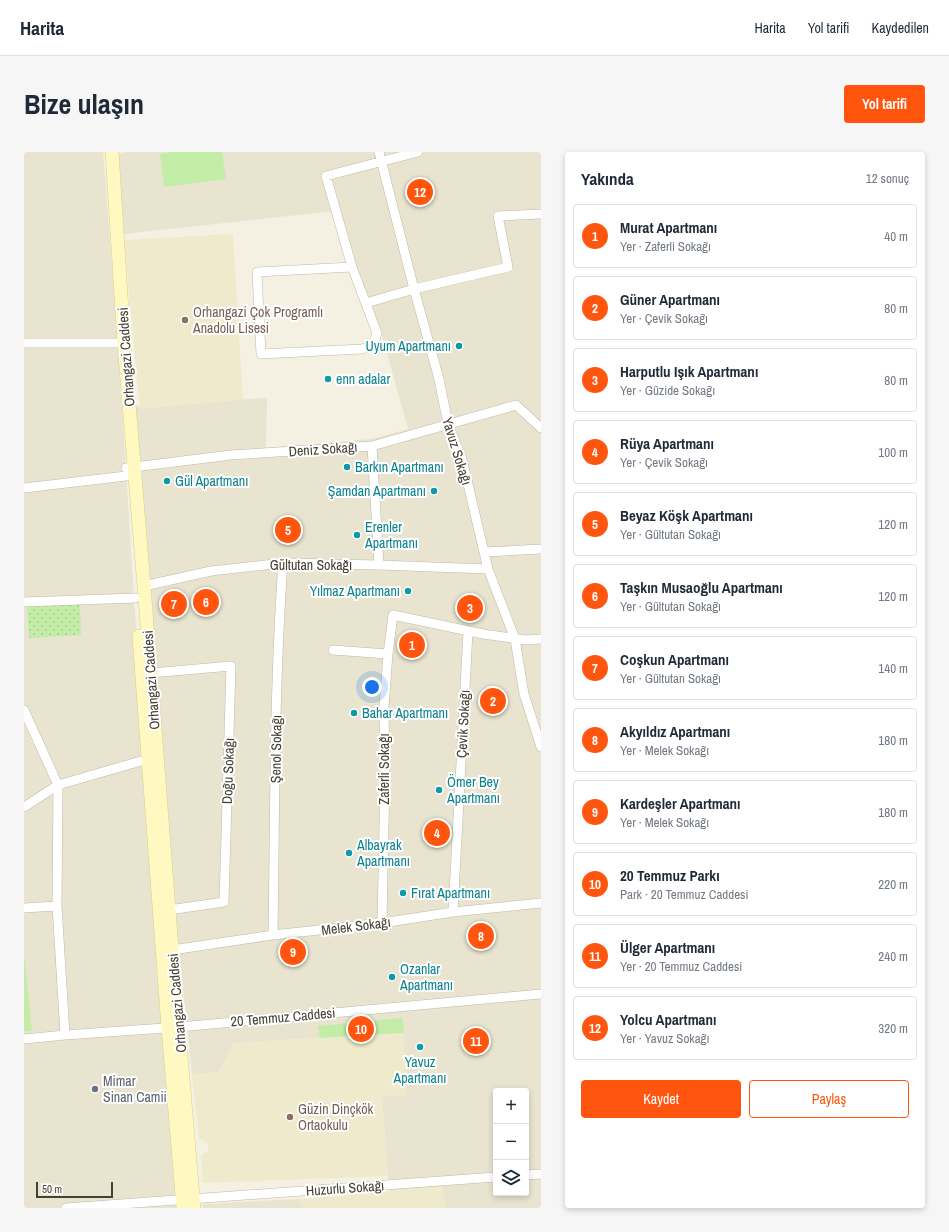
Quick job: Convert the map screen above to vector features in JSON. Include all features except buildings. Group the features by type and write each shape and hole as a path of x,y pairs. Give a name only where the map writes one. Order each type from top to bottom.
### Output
{"main road":[{"name":"Orhangazi Caddesi","path":"104,152 121,344"},
{"name":"Orhangazi Caddesi","path":"112,152 121,344 129,470 139,590 148,759 188,1204"},
{"name":"Orhangazi Caddesi","path":"139,590 151,673 172,950 173,1027"}],"street":[{"path":"352,267 257,272 261,354 362,349 370,347 376,341 377,333 352,267 326,176 380,157 418,152"},
{"name":"Yavuz Sokağı","path":"380,157 439,379 448,424 462,459 488,569 515,639 524,694 540,743"},
{"path":"366,303 414,289 508,267 498,216 541,214"},
{"path":"24,343 121,344"},
{"name":"Deniz Sokağı","path":"24,488 129,470 231,455 372,446 516,405 541,428"},
{"path":"372,446 379,565"},
{"path":"484,552 541,549"},
{"name":"Gültutan Sokağı","path":"24,602 139,590 211,571 283,563 488,569"},
{"name":"Şenol Sokağı","path":"274,935 279,613 283,563"},
{"name":"Zaferli Sokağı","path":"382,923 385,776 384,707 393,615 468,632"},
{"path":"468,632 515,639 541,639"},
{"name":"Çevik Sokağı","path":"453,912 468,632"},
{"path":"333,650 388,654"},
{"name":"Doğu Sokağı","path":"151,673 231,666 224,902 169,910"},
{"path":"24,710 58,785 57,906 65,1035"},
{"path":"24,807 58,785 148,759"},
{"name":"Melek Sokağı","path":"172,950 274,935 382,923 453,912 541,903"},
{"path":"24,908 57,906"},
{"name":"20 Temmuz Caddesi","path":"24,1039 541,994"},
{"path":"529,1175 541,1174"},
{"name":"Huzurlu Sokağı","path":"66,1208 188,1204 493,1177"}],"shaded area":[{"path":"24,152 103,152 118,342 134,599 177,1208 24,1208"},
{"path":"127,152 541,152 541,1208 445,1208 442,1187 389,1191 382,1097 403,1033 234,1043 219,1072 192,1074 141,581 127,407 267,398 266,448 371,439 408,429 383,339 335,211 124,234 117,154"},
{"name":"Orhangazi Çok Programlı Anadolu Lisesi","path":"233,234 243,400 140,409 124,240"},
{"name":"Güzin Dinçkök Ortaokulu","path":"404,1033 407,1095 382,1097 388,1176 203,1183 201,1155 208,1151 208,1144 199,1138 192,1074 219,1072 233,1043"},
{"path":"442,1187 445,1208 304,1208 298,1199"},
{"path":"298,1199 304,1208 203,1208 202,1204"}],"green space":[{"path":"172,152 222,152 226,179 164,187 160,154"},
{"path":"80,604 81,635 29,638 27,606"},
{"path":"24,954 32,1031 24,1031"},
{"path":"402,1018 404,1033 320,1038 318,1026"}],"place":[{"name":"Yolcu Apartmanı","path":"420,192"},
{"name":"Orhangazi Çok Programlı Anadolu Lisesi","path":"185,320"},
{"name":"Uyum Apartmanı","path":"459,346"},
{"name":"enn adalar","path":"328,379"},
{"name":"Barkın Apartmanı","path":"347,467"},
{"name":"Gül Apartmanı","path":"167,481"},
{"name":"Şamdan Apartmanı","path":"434,491"},
{"name":"Beyaz Köşk Apartmanı","path":"288,530"},
{"name":"Erenler Apartmanı","path":"357,535"},
{"name":"Yılmaz Apartmanı","path":"408,591"},
{"name":"Taşkın Musaoğlu Apartmanı","path":"206,602"},
{"name":"Coşkun Apartmanı","path":"174,604"},
{"name":"Harputlu Işık Apartmanı","path":"470,608"},
{"name":"Murat Apartmanı","path":"412,645"},
{"name":"Güner Apartmanı","path":"493,701"},
{"name":"Bahar Apartmanı","path":"354,713"},
{"name":"Ömer Bey Apartmanı","path":"439,790"},
{"name":"Rüya Apartmanı","path":"437,833"},
{"name":"Albayrak Apartmanı","path":"349,853"},
{"name":"Fırat Apartmanı","path":"403,893"},
{"name":"Akyıldız Apartmanı","path":"481,936"},
{"name":"Kardeşler Apartmanı","path":"293,952"},
{"name":"Ozanlar Apartmanı","path":"392,977"},
{"name":"20 Temmuz Parkı","path":"361,1029"},
{"name":"Ülger Apartmanı","path":"476,1041"},
{"name":"Yavuz Apartmanı","path":"420,1047"},
{"name":"Mimar Sinan Camii","path":"95,1089"},
{"name":"Güzin Dinçkök Ortaokulu","path":"290,1117"}]}
